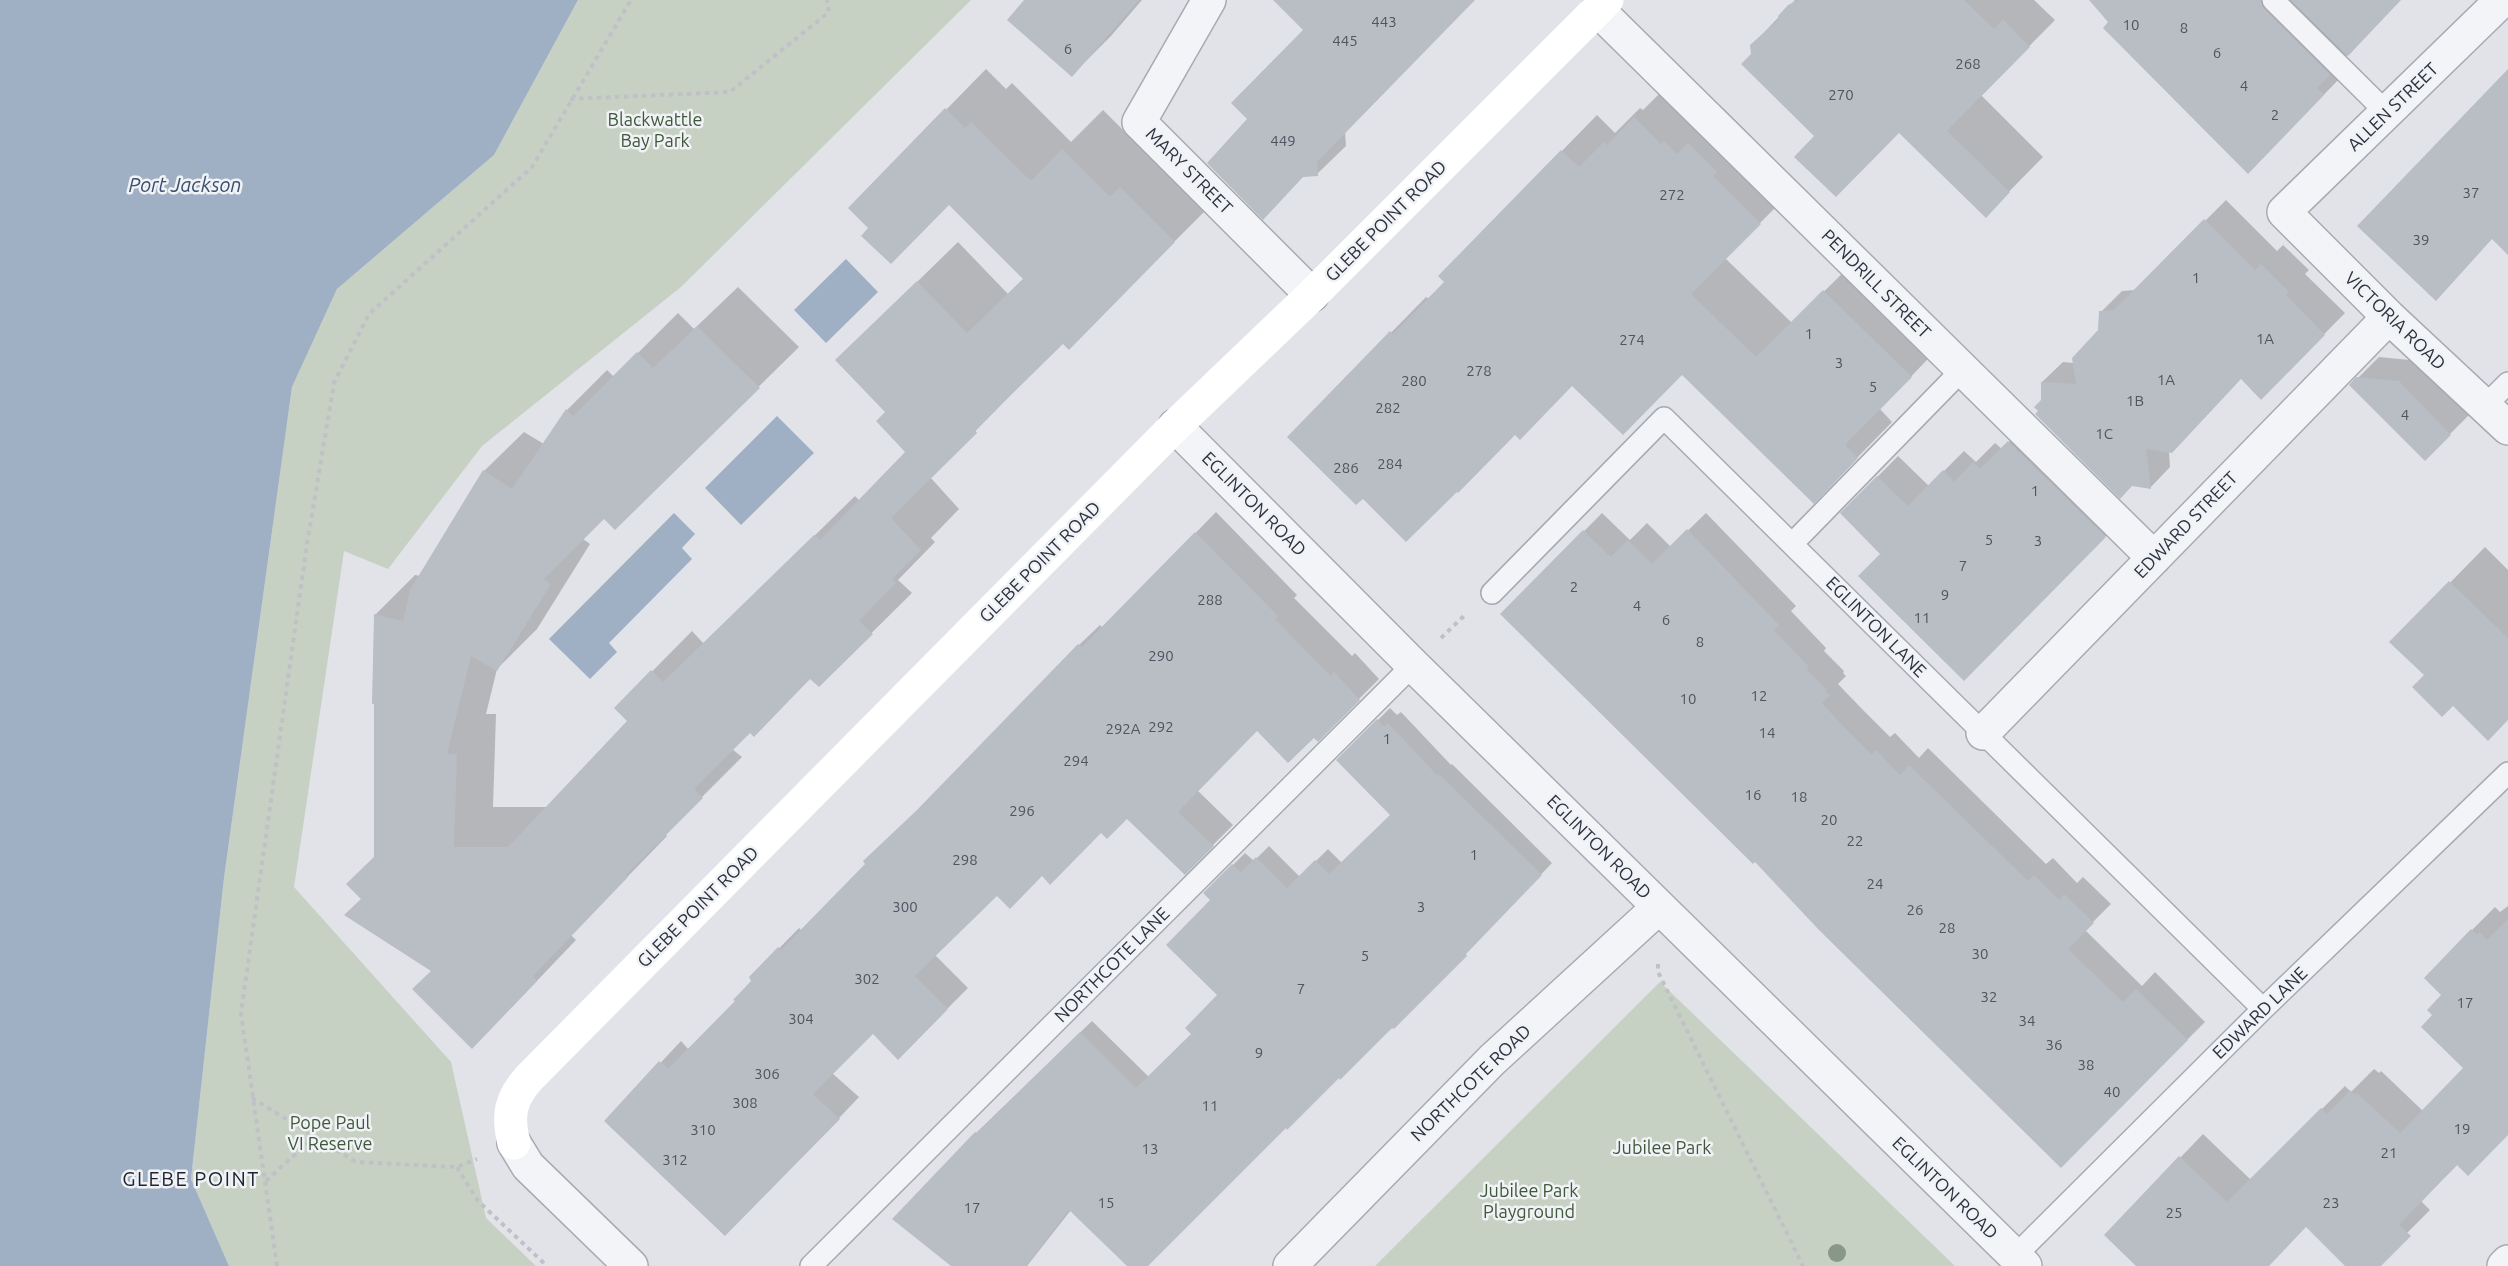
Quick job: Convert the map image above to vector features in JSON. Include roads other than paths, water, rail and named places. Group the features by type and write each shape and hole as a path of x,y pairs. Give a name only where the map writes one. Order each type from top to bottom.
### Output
{"street":[{"name":"MARY STREET","path":"1209,0 1139,122 1312,295"},
{"name":"ALLEN STREET","path":"2284,212 2502,0"},
{"name":"GLEBE POINT ROAD","path":"631,1266 528,1166 514,1143 510,1124 510,1109 516,1094 529,1078 1175,426 1312,295 1602,5"},
{"name":"PENDRILL STREET","path":"1602,5 1962,370 2154,558"},
{"name":"VICTORIA ROAD","path":"2284,212 2389,317 2497,417"},
{"name":"EDWARD STREET","path":"1983,733 2389,317"},
{"name":"EGLINTON ROAD","path":"1175,426 1413,665 2020,1261"},
{"name":"NORTHCOTE ROAD","path":"1290,1266 1492,1060 1659,907"},
{"path":"2504,1266 2508,1262"}],"lane":[{"path":"2273,0 2387,113"},
{"path":"1792,544 1962,370"},
{"path":"2497,417 2508,383"},
{"name":"EGLINTON LANE","path":"1492,593 1664,418 2263,1009"},
{"name":"NORTHCOTE LANE","path":"811,1266 1413,665"},
{"name":"EDWARD LANE","path":"2020,1261 2263,1009 2508,773"}],"water":[{"name":"Port Jackson","path":"0,0 578,0 494,155 337,289 292,387 224,878 191,1179 229,1266 0,1266"},
{"path":"846,259 878,292 826,343 794,310"},
{"path":"777,416 814,453 741,525 705,488"},
{"path":"674,513 695,534 682,548 692,559 609,643 617,652 590,679 549,639"}],"district":[{"name":"GLEBE POINT","path":"191,1179"}],"park label":[{"name":"Blackwattle Bay Park","path":"655,130"},
{"name":"Pope Paul VI Reserve","path":"330,1133"},
{"name":"Jubilee Park","path":"1662,1148"},
{"name":"Jubilee Park Playground","path":"1529,1201"}]}
